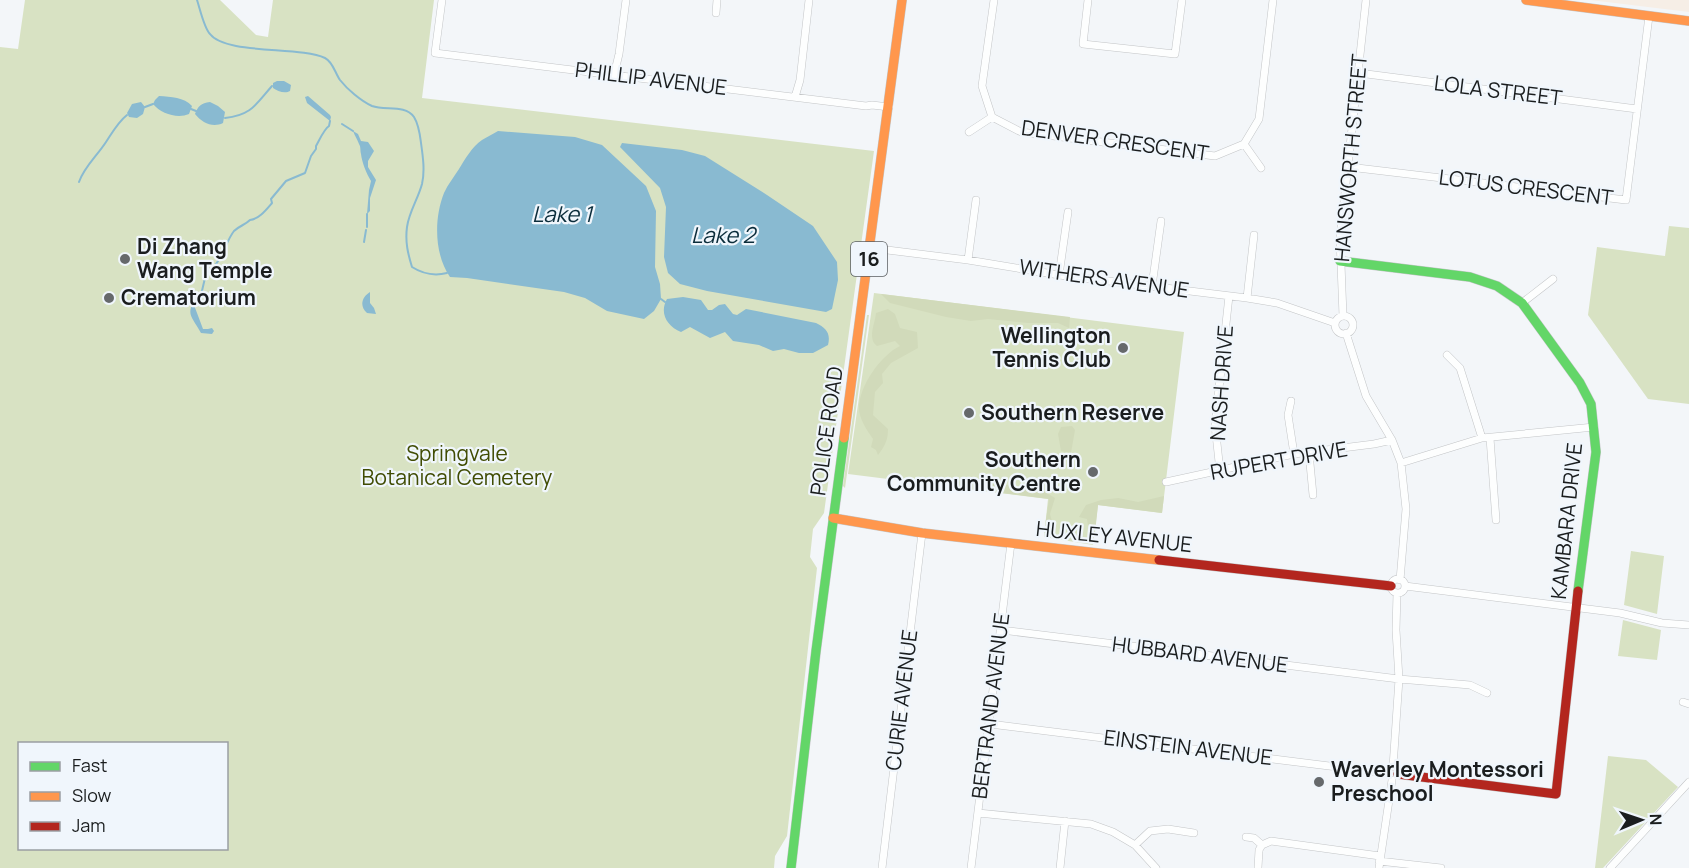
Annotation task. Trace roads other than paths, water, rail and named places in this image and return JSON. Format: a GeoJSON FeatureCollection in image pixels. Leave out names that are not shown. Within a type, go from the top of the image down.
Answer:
{"type":"FeatureCollection","features":[{"type":"Feature","properties":{"kind":"street","name":"PHILLIP AVENUE"},"geometry":{"type":"LineString","coordinates":[[442,0],[435,53],[872,105],[888,109]]}},
{"type":"Feature","properties":{"kind":"street"},"geometry":{"type":"LineString","coordinates":[[617,76],[626,0]]}},
{"type":"Feature","properties":{"kind":"street"},"geometry":{"type":"LineString","coordinates":[[716,13],[717,0]]}},
{"type":"Feature","properties":{"kind":"street"},"geometry":{"type":"LineString","coordinates":[[798,98],[809,0]]}},
{"type":"Feature","properties":{"kind":"street","name":"POLICE ROAD"},"geometry":{"type":"LineString","coordinates":[[791,868],[811,680],[871,248],[902,0]]}},
{"type":"Feature","properties":{"kind":"street","name":"DENVER CRESCENT"},"geometry":{"type":"LineString","coordinates":[[994,0],[982,86],[992,117],[1021,132],[1215,156],[1244,144]]}},
{"type":"Feature","properties":{"kind":"street"},"geometry":{"type":"LineString","coordinates":[[1088,0],[1083,44],[1175,54],[1182,0]]}},
{"type":"Feature","properties":{"kind":"street"},"geometry":{"type":"LineString","coordinates":[[1261,168],[1244,144],[1259,119],[1273,0]]}},
{"type":"Feature","properties":{"kind":"street","name":"HANSWORTH STREET"},"geometry":{"type":"LineString","coordinates":[[1343,316],[1340,238],[1366,0]]}},
{"type":"Feature","properties":{"kind":"street"},"geometry":{"type":"LineString","coordinates":[[1526,0],[1572,3],[1689,21]]}},
{"type":"Feature","properties":{"kind":"street","name":"LOTUS CRESCENT"},"geometry":{"type":"LineString","coordinates":[[1349,167],[1626,200],[1650,16]]}},
{"type":"Feature","properties":{"kind":"street","name":"LOLA STREET"},"geometry":{"type":"LineString","coordinates":[[1359,73],[1637,109]]}},
{"type":"Feature","properties":{"kind":"street"},"geometry":{"type":"LineString","coordinates":[[969,132],[992,117]]}},
{"type":"Feature","properties":{"kind":"street"},"geometry":{"type":"LineString","coordinates":[[968,260],[976,200]]}},
{"type":"Feature","properties":{"kind":"street"},"geometry":{"type":"LineString","coordinates":[[1059,275],[1068,212]]}},
{"type":"Feature","properties":{"kind":"street"},"geometry":{"type":"LineString","coordinates":[[1152,286],[1161,221]]}},
{"type":"Feature","properties":{"kind":"street"},"geometry":{"type":"LineString","coordinates":[[1247,298],[1254,235]]}},
{"type":"Feature","properties":{"kind":"street","name":"WITHERS AVENUE"},"geometry":{"type":"LineString","coordinates":[[871,248],[968,260],[1059,275],[1247,298],[1277,303],[1335,323]]}},
{"type":"Feature","properties":{"kind":"street","name":"KAMBARA DRIVE"},"geometry":{"type":"LineString","coordinates":[[1340,261],[1470,276],[1497,286],[1522,303],[1580,383],[1591,404],[1594,427],[1596,452],[1556,794],[1395,774]]}},
{"type":"Feature","properties":{"kind":"street"},"geometry":{"type":"LineString","coordinates":[[1522,303],[1553,279]]}},
{"type":"Feature","properties":{"kind":"street","name":"NASH DRIVE"},"geometry":{"type":"LineString","coordinates":[[1220,471],[1215,425],[1229,296]]}},
{"type":"Feature","properties":{"kind":"street"},"geometry":{"type":"LineString","coordinates":[[1343,316],[1349,318],[1352,323],[1351,329],[1346,333],[1337,330],[1335,323],[1343,316]]}},
{"type":"Feature","properties":{"kind":"street"},"geometry":{"type":"LineString","coordinates":[[1346,333],[1366,396],[1392,440],[1401,463],[1406,508],[1403,591],[1394,590]]}},
{"type":"Feature","properties":{"kind":"street"},"geometry":{"type":"LineString","coordinates":[[1447,355],[1460,369],[1486,438],[1496,520]]}},
{"type":"Feature","properties":{"kind":"street"},"geometry":{"type":"LineString","coordinates":[[1291,401],[1288,415],[1294,454]]}},
{"type":"Feature","properties":{"kind":"street"},"geometry":{"type":"LineString","coordinates":[[1401,463],[1486,438],[1594,427]]}},
{"type":"Feature","properties":{"kind":"street","name":"RUPERT DRIVE"},"geometry":{"type":"LineString","coordinates":[[1166,482],[1294,454],[1392,440]]}},
{"type":"Feature","properties":{"kind":"street"},"geometry":{"type":"LineString","coordinates":[[1309,453],[1312,495]]}},
{"type":"Feature","properties":{"kind":"street","name":"HUXLEY AVENUE"},"geometry":{"type":"LineString","coordinates":[[833,518],[922,532],[1394,590]]}},
{"type":"Feature","properties":{"kind":"street","name":"CURIE AVENUE"},"geometry":{"type":"LineString","coordinates":[[882,868],[922,532]]}},
{"type":"Feature","properties":{"kind":"street","name":"BERTRAND AVENUE"},"geometry":{"type":"LineString","coordinates":[[972,868],[1011,543]]}},
{"type":"Feature","properties":{"kind":"street"},"geometry":{"type":"LineString","coordinates":[[1379,862],[1395,774],[1399,679],[1393,582],[1620,613],[1662,623],[1689,625]]}},
{"type":"Feature","properties":{"kind":"street","name":"HUBBARD AVENUE"},"geometry":{"type":"LineString","coordinates":[[1001,630],[1399,679],[1470,685],[1487,693]]}},
{"type":"Feature","properties":{"kind":"street","name":"EINSTEIN AVENUE"},"geometry":{"type":"LineString","coordinates":[[990,724],[1386,773],[1388,769],[1395,774]]}},
{"type":"Feature","properties":{"kind":"street"},"geometry":{"type":"LineString","coordinates":[[1610,868],[1689,782]]}},
{"type":"Feature","properties":{"kind":"street"},"geometry":{"type":"LineString","coordinates":[[978,813],[1091,824],[1113,832],[1134,845],[1156,868]]}},
{"type":"Feature","properties":{"kind":"street"},"geometry":{"type":"LineString","coordinates":[[1060,868],[1065,821]]}},
{"type":"Feature","properties":{"kind":"street"},"geometry":{"type":"LineString","coordinates":[[1134,845],[1150,831],[1168,829],[1194,833]]}},
{"type":"Feature","properties":{"kind":"street"},"geometry":{"type":"LineString","coordinates":[[1246,837],[1254,838],[1262,844]]}},
{"type":"Feature","properties":{"kind":"street"},"geometry":{"type":"LineString","coordinates":[[1262,844],[1271,841],[1379,862],[1441,868]]}},
{"type":"Feature","properties":{"kind":"street"},"geometry":{"type":"LineString","coordinates":[[1258,868],[1262,844]]}},
{"type":"Feature","properties":{"kind":"water"},"geometry":{"type":"Polygon","coordinates":[[[284,81],[291,85],[290,91],[281,92],[273,88],[273,83],[284,81]]]}},
{"type":"Feature","properties":{"kind":"water"},"geometry":{"type":"Polygon","coordinates":[[[159,96],[185,101],[192,106],[189,114],[175,116],[160,110],[153,104],[159,96]]]}},
{"type":"Feature","properties":{"kind":"water"},"geometry":{"type":"Polygon","coordinates":[[[308,96],[330,115],[330,121],[307,103],[305,97],[308,96]]]}},
{"type":"Feature","properties":{"kind":"water"},"geometry":{"type":"Polygon","coordinates":[[[141,102],[145,107],[143,114],[137,118],[129,117],[127,113],[132,104],[141,102]]]}},
{"type":"Feature","properties":{"kind":"water"},"geometry":{"type":"Polygon","coordinates":[[[210,102],[225,112],[223,123],[208,124],[195,114],[200,105],[210,102]]]}},
{"type":"Feature","properties":{"kind":"water"},"geometry":{"type":"Polygon","coordinates":[[[353,131],[358,134],[361,141],[368,142],[374,151],[368,161],[368,167],[376,180],[370,198],[370,211],[367,214],[371,181],[353,131]]]}},
{"type":"Feature","properties":{"kind":"water","name":"Lake 1"},"geometry":{"type":"Polygon","coordinates":[[[498,131],[575,137],[602,145],[646,186],[656,211],[655,267],[661,299],[654,311],[644,319],[607,311],[585,298],[564,292],[450,277],[441,258],[437,236],[438,213],[444,193],[472,150],[482,140],[498,131]]]}},
{"type":"Feature","properties":{"kind":"water","name":"Lake 2"},"geometry":{"type":"Polygon","coordinates":[[[622,143],[682,150],[705,156],[813,226],[837,262],[838,280],[832,309],[826,312],[680,284],[668,273],[664,257],[666,207],[660,188],[620,147],[622,143]]]}},
{"type":"Feature","properties":{"kind":"water"},"geometry":{"type":"Polygon","coordinates":[[[370,292],[370,303],[376,314],[367,313],[362,305],[363,299],[370,292]]]}},
{"type":"Feature","properties":{"kind":"water"},"geometry":{"type":"Polygon","coordinates":[[[199,295],[202,296],[202,301],[194,305],[203,329],[212,328],[214,331],[212,334],[201,333],[192,318],[190,311],[199,295]]]}},
{"type":"Feature","properties":{"kind":"water"},"geometry":{"type":"Polygon","coordinates":[[[683,297],[701,300],[708,310],[725,304],[733,314],[737,315],[746,309],[816,323],[827,331],[828,345],[813,353],[799,353],[784,349],[773,351],[759,345],[733,341],[725,332],[710,338],[690,327],[681,332],[668,323],[664,309],[667,299],[683,297]]]}},
{"type":"Feature","properties":{"kind":"waterway"},"geometry":{"type":"LineString","coordinates":[[197,0],[208,31],[219,41],[247,48],[299,52],[325,58],[343,83],[363,101],[372,106],[405,110],[414,117],[420,133],[423,174],[422,184],[408,221],[406,238],[408,253],[412,267],[429,274],[447,273]]}},
{"type":"Feature","properties":{"kind":"waterway"},"geometry":{"type":"LineString","coordinates":[[225,118],[248,111],[272,86]]}},
{"type":"Feature","properties":{"kind":"waterway"},"geometry":{"type":"LineString","coordinates":[[145,107],[153,104]]}},
{"type":"Feature","properties":{"kind":"waterway"},"geometry":{"type":"LineString","coordinates":[[191,109],[196,111]]}},
{"type":"Feature","properties":{"kind":"waterway"},"geometry":{"type":"LineString","coordinates":[[79,182],[87,166],[127,115]]}},
{"type":"Feature","properties":{"kind":"waterway"},"geometry":{"type":"LineString","coordinates":[[205,275],[217,263],[234,231],[262,214],[286,181],[305,173],[311,156],[330,121]]}},
{"type":"Feature","properties":{"kind":"waterway"},"geometry":{"type":"LineString","coordinates":[[342,124],[353,131]]}},
{"type":"Feature","properties":{"kind":"waterway"},"geometry":{"type":"LineString","coordinates":[[367,214],[367,227]]}},
{"type":"Feature","properties":{"kind":"waterway"},"geometry":{"type":"LineString","coordinates":[[364,242],[366,230]]}},
{"type":"Feature","properties":{"kind":"waterway"},"geometry":{"type":"LineString","coordinates":[[201,295],[205,278]]}},
{"type":"Feature","properties":{"kind":"waterway"},"geometry":{"type":"LineString","coordinates":[[661,299],[665,302]]}},
{"type":"Feature","properties":{"kind":"place","name":"Di Zhang Wang Temple"},"geometry":{"type":"Point","coordinates":[125,259]}},
{"type":"Feature","properties":{"kind":"place","name":"Crematorium"},"geometry":{"type":"Point","coordinates":[109,298]}},
{"type":"Feature","properties":{"kind":"place","name":"Wellington Tennis Club"},"geometry":{"type":"Point","coordinates":[1123,348]}},
{"type":"Feature","properties":{"kind":"place","name":"Southern Reserve"},"geometry":{"type":"Point","coordinates":[969,413]}},
{"type":"Feature","properties":{"kind":"place","name":"Southern Community Centre"},"geometry":{"type":"Point","coordinates":[1093,472]}},
{"type":"Feature","properties":{"kind":"place","name":"Waverley Montessori Preschool"},"geometry":{"type":"Point","coordinates":[1319,782]}},
{"type":"Feature","properties":{"kind":"park label","name":"Springvale Botanical Cemetery"},"geometry":{"type":"Point","coordinates":[457,466]}}]}
